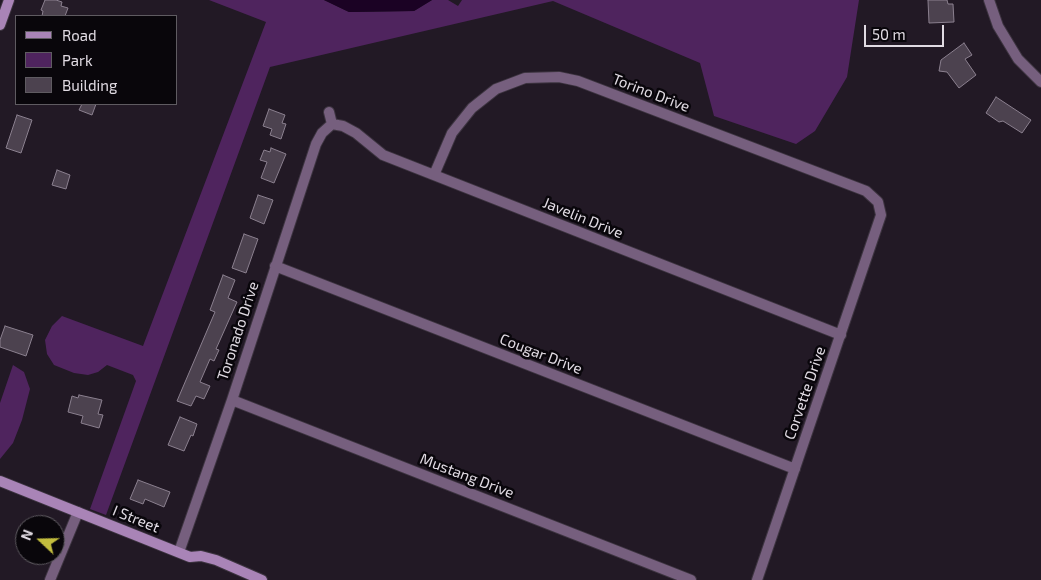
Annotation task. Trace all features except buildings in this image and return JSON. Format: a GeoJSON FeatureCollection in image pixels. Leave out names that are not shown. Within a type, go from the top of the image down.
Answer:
{"type":"FeatureCollection","features":[{"type":"Feature","properties":{"kind":"street"},"geometry":{"type":"LineString","coordinates":[[0,25],[9,0]]}},
{"type":"Feature","properties":{"kind":"street"},"geometry":{"type":"LineString","coordinates":[[989,0],[998,26],[1018,59],[1041,82]]}},
{"type":"Feature","properties":{"kind":"street","name":"Torino Drive"},"geometry":{"type":"LineString","coordinates":[[434,175],[452,133],[472,108],[496,89],[525,78],[559,77],[578,81],[866,191],[878,202],[881,215]]}},
{"type":"Feature","properties":{"kind":"street"},"geometry":{"type":"LineString","coordinates":[[328,112],[332,124]]}},
{"type":"Feature","properties":{"kind":"street","name":"Javelin Drive"},"geometry":{"type":"LineString","coordinates":[[332,124],[343,126],[356,133],[383,155],[841,335]]}},
{"type":"Feature","properties":{"kind":"street","name":"Toronado Drive"},"geometry":{"type":"LineString","coordinates":[[179,552],[232,400],[316,144],[322,133],[332,124]]}},
{"type":"Feature","properties":{"kind":"street","name":"Corvette Drive"},"geometry":{"type":"LineString","coordinates":[[757,580],[796,470],[881,215]]}},
{"type":"Feature","properties":{"kind":"street","name":"Cougar Drive"},"geometry":{"type":"LineString","coordinates":[[275,266],[796,470]]}},
{"type":"Feature","properties":{"kind":"street","name":"Mustang Drive"},"geometry":{"type":"LineString","coordinates":[[232,400],[691,580]]}},
{"type":"Feature","properties":{"kind":"street","name":"I Street"},"geometry":{"type":"LineString","coordinates":[[0,481],[190,557],[201,556],[216,560],[255,579]]}},
{"type":"Feature","properties":{"kind":"street"},"geometry":{"type":"LineString","coordinates":[[50,580],[78,512]]}},
{"type":"Feature","properties":{"kind":"green space"},"geometry":{"type":"Polygon","coordinates":[[[209,0],[324,0],[349,12],[414,11],[432,0],[448,0],[458,6],[462,0],[859,0],[847,77],[815,131],[796,144],[714,116],[700,63],[553,1],[270,67],[106,515],[90,509],[136,381],[133,375],[107,365],[98,372],[88,375],[74,373],[54,365],[47,354],[45,340],[52,326],[62,316],[143,346],[266,22],[209,0]]]}},
{"type":"Feature","properties":{"kind":"green space"},"geometry":{"type":"Polygon","coordinates":[[[13,365],[24,372],[30,389],[22,420],[13,443],[0,459],[0,403],[13,365]]]}},
{"type":"Feature","properties":{"kind":"shaded area"},"geometry":{"type":"Polygon","coordinates":[[[324,0],[432,0],[414,11],[349,12],[324,0]]]}}]}
